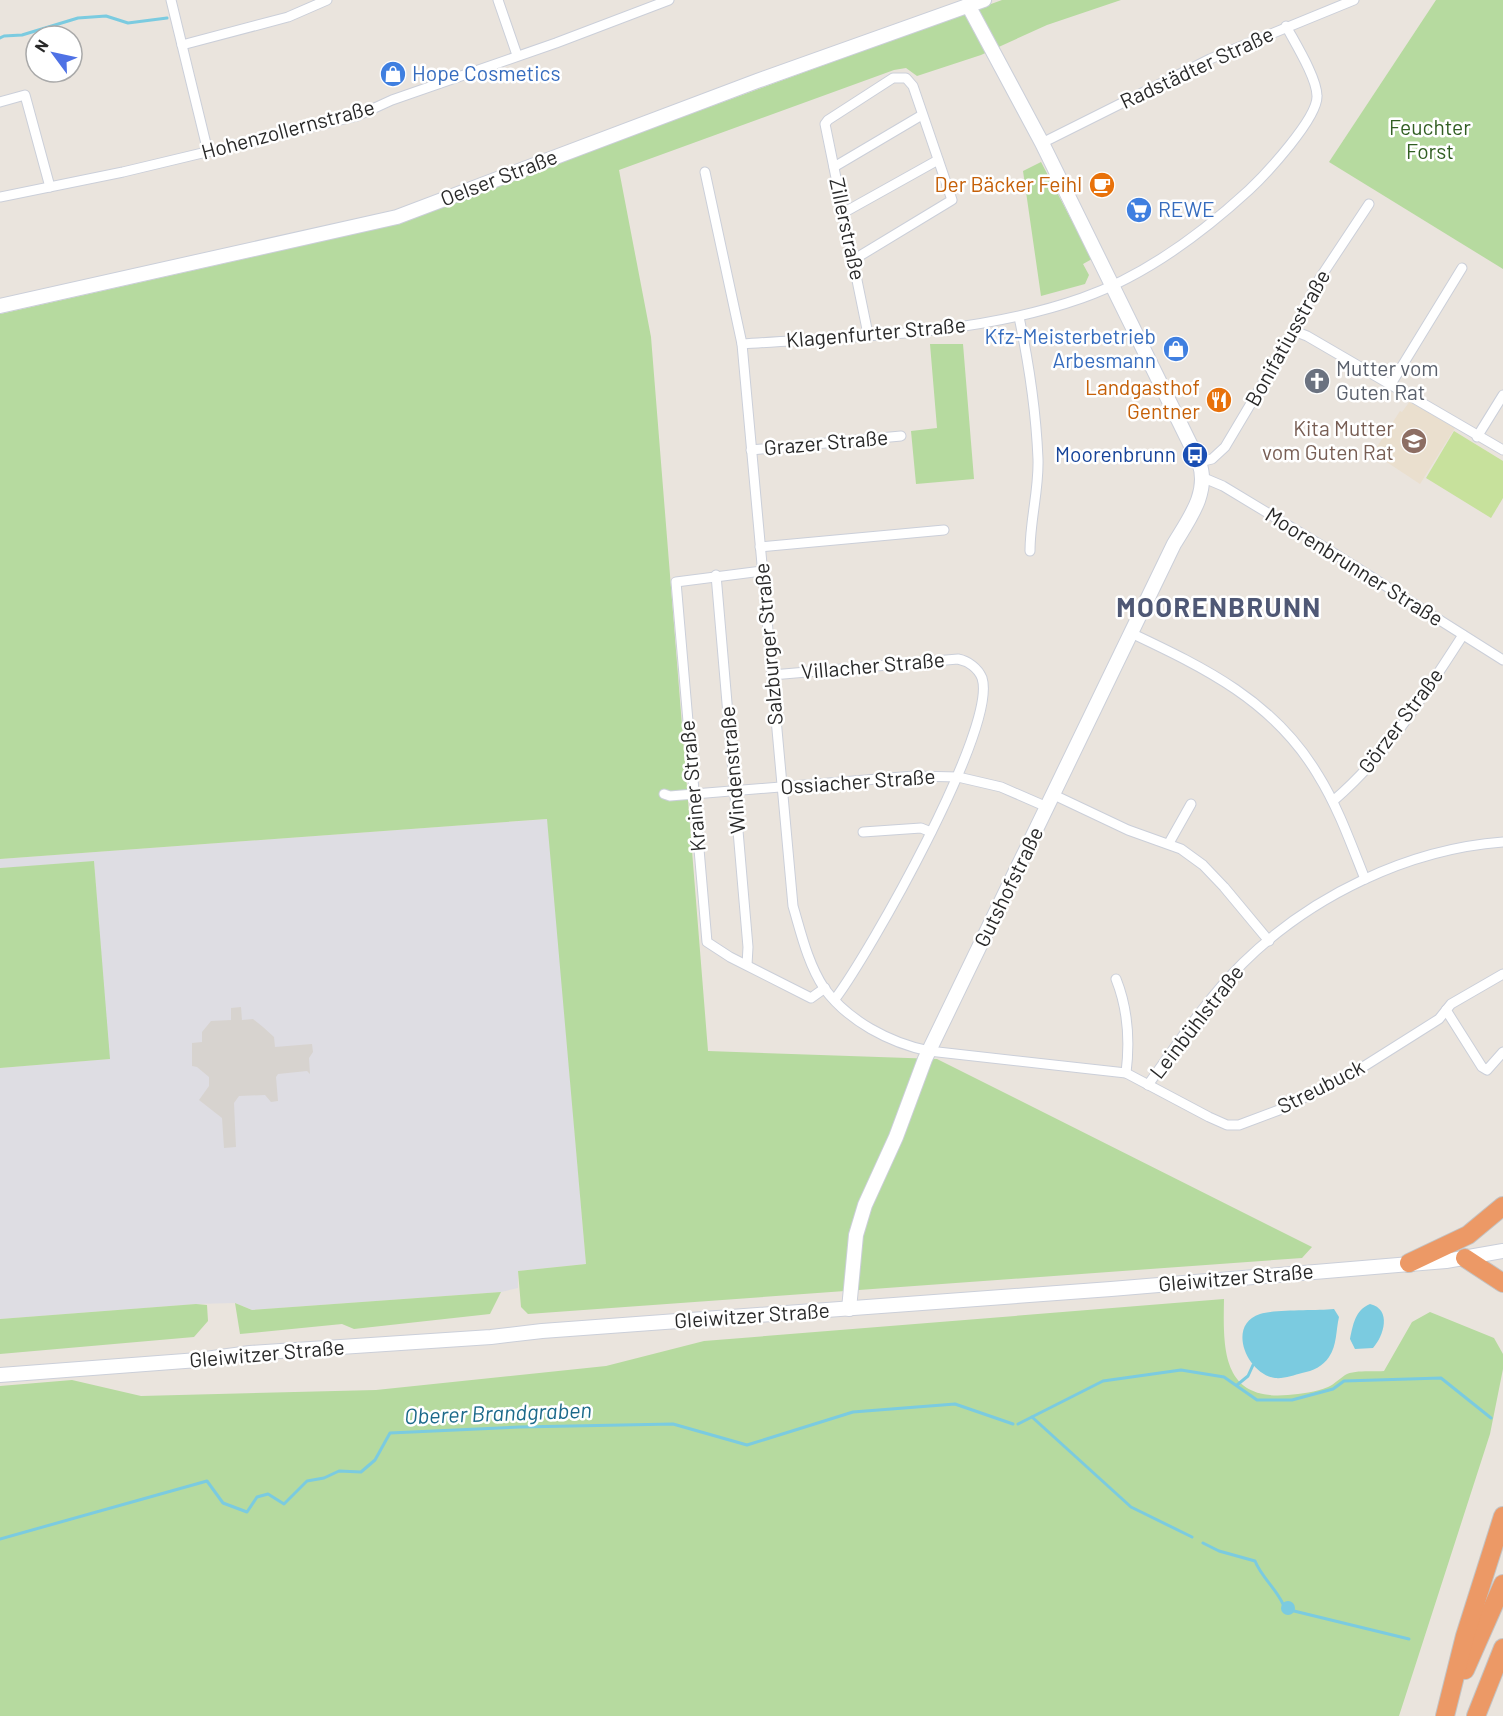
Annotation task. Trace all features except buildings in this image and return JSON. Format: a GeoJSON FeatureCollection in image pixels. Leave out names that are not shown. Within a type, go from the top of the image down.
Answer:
{"type":"FeatureCollection","features":[{"type":"Feature","properties":{"kind":"highway"},"geometry":{"type":"LineString","coordinates":[[1409,1263],[1468,1235],[1503,1206]]}},
{"type":"Feature","properties":{"kind":"highway"},"geometry":{"type":"LineString","coordinates":[[1465,1258],[1503,1282]]}},
{"type":"Feature","properties":{"kind":"highway"},"geometry":{"type":"LineString","coordinates":[[1446,1716],[1465,1636],[1503,1516]]}},
{"type":"Feature","properties":{"kind":"highway"},"geometry":{"type":"LineString","coordinates":[[1446,1716],[1503,1584]]}},
{"type":"Feature","properties":{"kind":"highway"},"geometry":{"type":"LineString","coordinates":[[1476,1716],[1503,1648]]}},
{"type":"Feature","properties":{"kind":"main road","name":"Oelser Straße"},"geometry":{"type":"LineString","coordinates":[[0,306],[397,217],[967,3],[984,0]]}},
{"type":"Feature","properties":{"kind":"main road"},"geometry":{"type":"LineString","coordinates":[[967,3],[1042,143],[1199,462],[1204,478]]}},
{"type":"Feature","properties":{"kind":"main road","name":"Gutshofstraße"},"geometry":{"type":"LineString","coordinates":[[849,1309],[856,1235],[865,1205],[890,1150],[929,1051],[1131,633],[1200,496],[1204,478]]}},
{"type":"Feature","properties":{"kind":"main road","name":"Gleiwitzer Straße"},"geometry":{"type":"LineString","coordinates":[[0,1375],[198,1360],[250,1353],[849,1309],[1409,1263],[1465,1258],[1503,1251]]}},
{"type":"Feature","properties":{"kind":"street"},"geometry":{"type":"LineString","coordinates":[[171,0],[208,152]]}},
{"type":"Feature","properties":{"kind":"street"},"geometry":{"type":"LineString","coordinates":[[182,45],[288,18],[327,0]]}},
{"type":"Feature","properties":{"kind":"street"},"geometry":{"type":"LineString","coordinates":[[498,0],[517,55]]}},
{"type":"Feature","properties":{"kind":"street","name":"Hohenzollernstraße"},"geometry":{"type":"LineString","coordinates":[[0,197],[208,152],[357,116],[669,0]]}},
{"type":"Feature","properties":{"kind":"street","name":"Radstädter Straße"},"geometry":{"type":"LineString","coordinates":[[1042,143],[1158,84],[1286,26],[1354,0]]}},
{"type":"Feature","properties":{"kind":"street","name":"Klagenfurter Straße"},"geometry":{"type":"LineString","coordinates":[[742,344],[964,326],[1019,317],[1084,297],[1112,285],[1180,246],[1219,217],[1278,159],[1315,107],[1316,89],[1286,26]]}},
{"type":"Feature","properties":{"kind":"street","name":"Zillerstraße"},"geometry":{"type":"LineString","coordinates":[[868,334],[825,124],[832,117],[893,78],[906,78],[910,82],[922,115]]}},
{"type":"Feature","properties":{"kind":"street"},"geometry":{"type":"LineString","coordinates":[[0,102],[25,95],[50,187]]}},
{"type":"Feature","properties":{"kind":"street"},"geometry":{"type":"LineString","coordinates":[[834,167],[922,115],[952,200],[853,260]]}},
{"type":"Feature","properties":{"kind":"street"},"geometry":{"type":"LineString","coordinates":[[843,213],[938,160]]}},
{"type":"Feature","properties":{"kind":"street","name":"Salzburger Straße"},"geometry":{"type":"LineString","coordinates":[[705,172],[742,344],[793,906],[805,949],[825,988],[835,999],[862,1023],[883,1035],[929,1051]]}},
{"type":"Feature","properties":{"kind":"street","name":"Bonifatiusstraße"},"geometry":{"type":"LineString","coordinates":[[1199,462],[1212,459],[1221,453],[1294,330],[1318,281],[1369,204]]}},
{"type":"Feature","properties":{"kind":"street"},"geometry":{"type":"LineString","coordinates":[[1391,384],[1462,268]]}},
{"type":"Feature","properties":{"kind":"street"},"geometry":{"type":"LineString","coordinates":[[1019,317],[1032,392],[1038,460],[1030,521],[1030,551]]}},
{"type":"Feature","properties":{"kind":"street"},"geometry":{"type":"LineString","coordinates":[[1294,330],[1503,450]]}},
{"type":"Feature","properties":{"kind":"street"},"geometry":{"type":"LineString","coordinates":[[1478,437],[1503,396]]}},
{"type":"Feature","properties":{"kind":"street","name":"Grazer Straße"},"geometry":{"type":"LineString","coordinates":[[751,450],[901,436]]}},
{"type":"Feature","properties":{"kind":"street","name":"Moorenbrunner Straße"},"geometry":{"type":"LineString","coordinates":[[1204,478],[1223,486],[1324,547],[1503,660]]}},
{"type":"Feature","properties":{"kind":"street"},"geometry":{"type":"LineString","coordinates":[[760,547],[944,530]]}},
{"type":"Feature","properties":{"kind":"street","name":"Krainer Straße"},"geometry":{"type":"LineString","coordinates":[[762,571],[716,575],[676,582],[707,942],[811,998],[825,988]]}},
{"type":"Feature","properties":{"kind":"street","name":"Windenstraße"},"geometry":{"type":"LineString","coordinates":[[716,575],[736,792],[747,964]]}},
{"type":"Feature","properties":{"kind":"street"},"geometry":{"type":"LineString","coordinates":[[1131,633],[1207,669],[1257,704],[1298,747],[1318,773],[1333,801],[1365,879]]}},
{"type":"Feature","properties":{"kind":"street","name":"Görzer Straße"},"geometry":{"type":"LineString","coordinates":[[1333,801],[1373,764],[1411,716],[1462,635]]}},
{"type":"Feature","properties":{"kind":"street","name":"Villacher Straße"},"geometry":{"type":"LineString","coordinates":[[772,675],[958,659],[965,660],[982,678],[983,694],[966,761],[869,946],[835,999]]}},
{"type":"Feature","properties":{"kind":"street","name":"Ossiacher Straße"},"geometry":{"type":"LineString","coordinates":[[664,794],[736,792],[782,786],[914,776],[958,777],[1001,787],[1050,801],[1169,843],[1203,865],[1269,941]]}},
{"type":"Feature","properties":{"kind":"street"},"geometry":{"type":"LineString","coordinates":[[1169,843],[1191,804]]}},
{"type":"Feature","properties":{"kind":"street"},"geometry":{"type":"LineString","coordinates":[[863,832],[921,828],[931,831]]}},
{"type":"Feature","properties":{"kind":"street","name":"Leinbühlstraße"},"geometry":{"type":"LineString","coordinates":[[1148,1085],[1216,993],[1243,963],[1317,905],[1365,879],[1426,855],[1503,842]]}},
{"type":"Feature","properties":{"kind":"street","name":"Streubuck"},"geometry":{"type":"LineString","coordinates":[[929,1051],[1126,1073],[1209,1117],[1227,1125],[1239,1125],[1278,1110],[1355,1072],[1439,1019],[1451,1004],[1503,974]]}},
{"type":"Feature","properties":{"kind":"street"},"geometry":{"type":"LineString","coordinates":[[1116,979],[1126,1017],[1129,1048],[1126,1073]]}},
{"type":"Feature","properties":{"kind":"street"},"geometry":{"type":"LineString","coordinates":[[1446,1010],[1482,1067],[1487,1070],[1503,1052]]}},
{"type":"Feature","properties":{"kind":"shaded area","name":"Kita Mutter vom Guten Rat"},"geometry":{"type":"Polygon","coordinates":[[[1410,401],[1455,428],[1420,484],[1373,453],[1400,411],[1402,412],[1410,401]]]}},
{"type":"Feature","properties":{"kind":"shaded area"},"geometry":{"type":"Polygon","coordinates":[[[548,819],[586,1264],[518,1271],[518,1288],[501,1292],[252,1310],[235,1303],[196,1304],[0,1319],[0,1068],[109,1059],[94,862],[0,868],[0,859],[548,819]]]}},
{"type":"Feature","properties":{"kind":"shaded area"},"geometry":{"type":"Polygon","coordinates":[[[241,1007],[242,1020],[253,1019],[263,1027],[274,1037],[275,1047],[312,1044],[313,1052],[309,1058],[310,1074],[307,1071],[278,1074],[276,1077],[278,1101],[271,1102],[265,1095],[239,1096],[234,1103],[236,1147],[224,1148],[222,1118],[199,1100],[209,1086],[209,1077],[197,1067],[192,1066],[192,1043],[202,1042],[202,1032],[211,1021],[231,1020],[231,1008],[241,1007]]]}},
{"type":"Feature","properties":{"kind":"green space"},"geometry":{"type":"Polygon","coordinates":[[[1002,0],[1121,0],[1047,25],[981,55],[917,76],[906,68],[894,70],[619,170],[651,337],[708,1051],[937,1059],[1312,1247],[1302,1258],[528,1314],[521,1307],[518,1271],[586,1264],[547,819],[0,859],[0,314],[376,229],[1002,0]]]}},
{"type":"Feature","properties":{"kind":"green space","name":"Feuchter Forst"},"geometry":{"type":"Polygon","coordinates":[[[1436,0],[1503,0],[1503,269],[1329,162],[1436,0]]]}},
{"type":"Feature","properties":{"kind":"green space"},"geometry":{"type":"Polygon","coordinates":[[[1041,162],[1092,259],[1083,264],[1089,275],[1085,284],[1041,296],[1023,171],[1041,162]]]}},
{"type":"Feature","properties":{"kind":"green space"},"geometry":{"type":"Polygon","coordinates":[[[930,344],[963,344],[974,479],[916,484],[911,431],[937,428],[930,344]]]}},
{"type":"Feature","properties":{"kind":"green space"},"geometry":{"type":"Polygon","coordinates":[[[1454,431],[1503,461],[1503,498],[1491,518],[1426,478],[1454,431]]]}},
{"type":"Feature","properties":{"kind":"green space"},"geometry":{"type":"Polygon","coordinates":[[[94,861],[110,1059],[0,1068],[0,868],[94,861]]]}},
{"type":"Feature","properties":{"kind":"green space"},"geometry":{"type":"Polygon","coordinates":[[[501,1292],[490,1314],[354,1329],[342,1324],[240,1334],[235,1303],[252,1310],[501,1292]]]}},
{"type":"Feature","properties":{"kind":"green space"},"geometry":{"type":"Polygon","coordinates":[[[1224,1299],[1224,1336],[1231,1368],[1238,1381],[1250,1390],[1266,1395],[1288,1395],[1319,1390],[1351,1373],[1384,1371],[1412,1322],[1430,1312],[1494,1338],[1503,1354],[1503,1369],[1490,1434],[1399,1716],[0,1716],[0,1386],[72,1380],[141,1396],[376,1390],[606,1366],[704,1341],[1224,1299]]]}},
{"type":"Feature","properties":{"kind":"green space"},"geometry":{"type":"Polygon","coordinates":[[[207,1305],[208,1321],[194,1337],[0,1354],[0,1319],[207,1305]]]}},
{"type":"Feature","properties":{"kind":"water"},"geometry":{"type":"Polygon","coordinates":[[[1370,1304],[1377,1307],[1384,1317],[1383,1330],[1373,1348],[1355,1349],[1350,1339],[1354,1323],[1361,1310],[1370,1304]]]}},
{"type":"Feature","properties":{"kind":"water"},"geometry":{"type":"Polygon","coordinates":[[[1334,1309],[1339,1317],[1334,1348],[1327,1360],[1317,1368],[1289,1377],[1275,1378],[1265,1375],[1249,1359],[1242,1338],[1244,1328],[1250,1320],[1260,1314],[1334,1309]]]}},
{"type":"Feature","properties":{"kind":"water"},"geometry":{"type":"Polygon","coordinates":[[[1288,1601],[1293,1603],[1295,1608],[1293,1613],[1288,1615],[1283,1613],[1281,1608],[1283,1603],[1288,1601]]]}},
{"type":"Feature","properties":{"kind":"waterway"},"geometry":{"type":"LineString","coordinates":[[0,38],[22,35],[78,18],[106,16],[128,23],[167,18]]}},
{"type":"Feature","properties":{"kind":"waterway"},"geometry":{"type":"LineString","coordinates":[[1237,1385],[1248,1376],[1253,1365]]}},
{"type":"Feature","properties":{"kind":"waterway","name":"Oberer Brandgraben"},"geometry":{"type":"LineString","coordinates":[[1018,1424],[1103,1381],[1181,1370],[1224,1377],[1257,1400],[1292,1400],[1333,1389],[1344,1381],[1441,1378],[1491,1418]]}},
{"type":"Feature","properties":{"kind":"waterway","name":"Oberer Brandgraben"},"geometry":{"type":"LineString","coordinates":[[0,1539],[207,1481],[223,1503],[247,1512],[257,1497],[268,1494],[284,1504],[307,1481],[324,1478],[339,1471],[361,1472],[375,1460],[390,1433],[520,1427],[673,1424],[747,1445],[853,1412],[955,1404],[1013,1424]]}},
{"type":"Feature","properties":{"kind":"waterway"},"geometry":{"type":"LineString","coordinates":[[1032,1417],[1131,1507],[1192,1537]]}},
{"type":"Feature","properties":{"kind":"waterway"},"geometry":{"type":"LineString","coordinates":[[1203,1543],[1219,1551],[1255,1561],[1283,1604]]}},
{"type":"Feature","properties":{"kind":"waterway"},"geometry":{"type":"LineString","coordinates":[[1294,1611],[1409,1639]]}},
{"type":"Feature","properties":{"kind":"place","name":"Hope Cosmetics"},"geometry":{"type":"Point","coordinates":[393,74]}},
{"type":"Feature","properties":{"kind":"place","name":"Der Bäcker Feihl"},"geometry":{"type":"Point","coordinates":[1102,185]}},
{"type":"Feature","properties":{"kind":"place","name":"REWE"},"geometry":{"type":"Point","coordinates":[1139,210]}},
{"type":"Feature","properties":{"kind":"place","name":"Kfz-Meisterbetrieb Arbesmann"},"geometry":{"type":"Point","coordinates":[1176,349]}},
{"type":"Feature","properties":{"kind":"place","name":"Mutter vom Guten Rat"},"geometry":{"type":"Point","coordinates":[1317,381]}},
{"type":"Feature","properties":{"kind":"place","name":"Landgasthof Gentner"},"geometry":{"type":"Point","coordinates":[1219,400]}},
{"type":"Feature","properties":{"kind":"place","name":"Kita Mutter vom Guten Rat"},"geometry":{"type":"Point","coordinates":[1414,441]}},
{"type":"Feature","properties":{"kind":"place","name":"Moorenbrunn"},"geometry":{"type":"Point","coordinates":[1195,455]}},
{"type":"Feature","properties":{"kind":"district","name":"MOORENBRUNN"},"geometry":{"type":"Point","coordinates":[1219,608]}}]}
